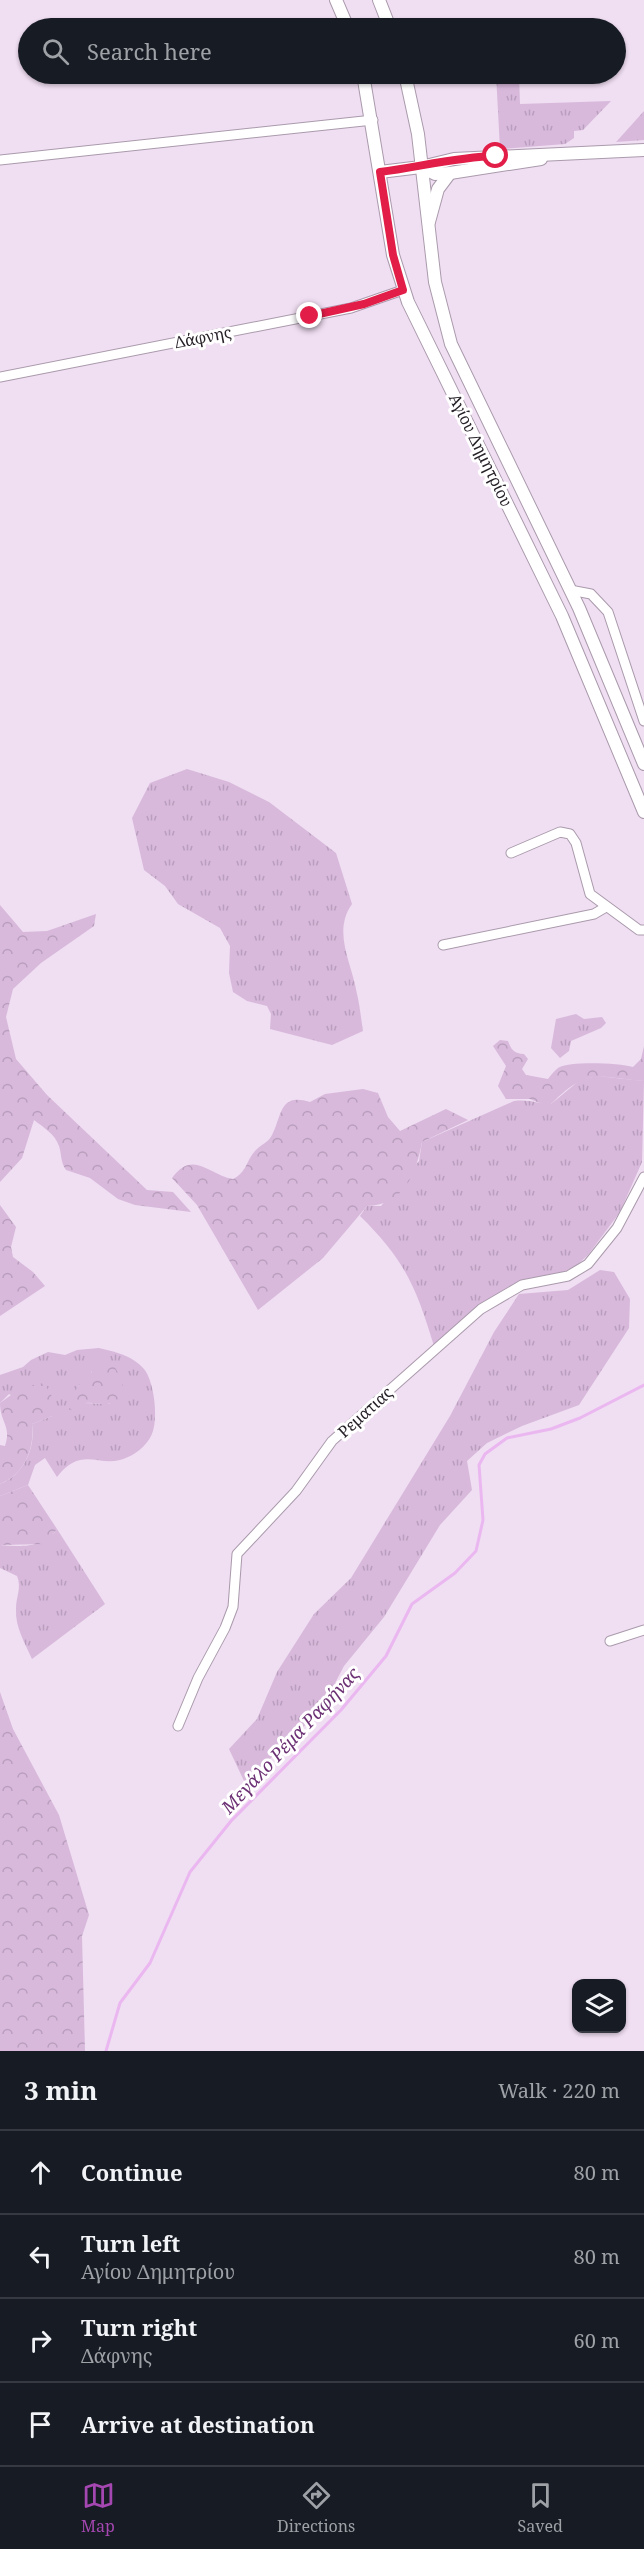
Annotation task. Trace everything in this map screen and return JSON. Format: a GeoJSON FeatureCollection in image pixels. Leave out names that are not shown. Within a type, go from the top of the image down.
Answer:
{"type":"FeatureCollection","features":[{"type":"Feature","properties":{"kind":"street"},"geometry":{"type":"LineString","coordinates":[[336,0],[344,18]]}},
{"type":"Feature","properties":{"kind":"street"},"geometry":{"type":"LineString","coordinates":[[379,0],[386,18]]}},
{"type":"Feature","properties":{"kind":"street","name":"Αγίου Δημητρίου"},"geometry":{"type":"LineString","coordinates":[[365,84],[373,120],[393,255],[403,290],[562,616],[644,812]]}},
{"type":"Feature","properties":{"kind":"street","name":"Αγίου Δημητρίου"},"geometry":{"type":"LineString","coordinates":[[407,84],[422,167],[436,291],[455,354],[570,590],[644,764]]}},
{"type":"Feature","properties":{"kind":"street"},"geometry":{"type":"LineString","coordinates":[[0,160],[373,120]]}},
{"type":"Feature","properties":{"kind":"street"},"geometry":{"type":"LineString","coordinates":[[380,172],[422,167],[440,160],[522,154],[559,155],[644,150]]}},
{"type":"Feature","properties":{"kind":"street"},"geometry":{"type":"LineString","coordinates":[[422,167],[435,174],[450,173],[510,166],[559,155]]}},
{"type":"Feature","properties":{"kind":"street"},"geometry":{"type":"LineString","coordinates":[[428,226],[438,189],[450,173]]}},
{"type":"Feature","properties":{"kind":"street","name":"Δάφνης"},"geometry":{"type":"LineString","coordinates":[[0,377],[351,308],[403,290]]}},
{"type":"Feature","properties":{"kind":"street"},"geometry":{"type":"LineString","coordinates":[[570,590],[591,594],[608,612],[644,721]]}},
{"type":"Feature","properties":{"kind":"street"},"geometry":{"type":"LineString","coordinates":[[511,853],[560,832],[570,834],[576,843],[587,889],[593,898],[639,930],[644,930]]}},
{"type":"Feature","properties":{"kind":"street"},"geometry":{"type":"LineString","coordinates":[[443,945],[594,914],[606,907]]}},
{"type":"Feature","properties":{"kind":"street","name":"Ρεματιας"},"geometry":{"type":"LineString","coordinates":[[178,1726],[190,1693],[225,1628],[232,1607],[237,1554],[296,1491],[332,1441],[481,1309],[522,1285],[568,1276],[588,1264],[617,1228],[644,1177]]}},
{"type":"Feature","properties":{"kind":"street"},"geometry":{"type":"LineString","coordinates":[[610,1641],[644,1630]]}},
{"type":"Feature","properties":{"kind":"green space"},"geometry":{"type":"Polygon","coordinates":[[[497,84],[519,84],[520,104],[611,101],[583,130],[574,131],[574,138],[565,144],[500,149],[497,84]]]}},
{"type":"Feature","properties":{"kind":"green space"},"geometry":{"type":"Polygon","coordinates":[[[644,111],[644,140],[616,142],[617,141],[644,111]]]}},
{"type":"Feature","properties":{"kind":"green space"},"geometry":{"type":"Polygon","coordinates":[[[187,769],[229,782],[269,802],[336,853],[352,904],[346,915],[343,937],[355,982],[363,1031],[332,1045],[270,1029],[271,1014],[267,1006],[247,1001],[233,992],[229,973],[230,946],[220,928],[178,904],[165,886],[144,870],[132,818],[150,783],[187,769]]]}},
{"type":"Feature","properties":{"kind":"green space"},"geometry":{"type":"Polygon","coordinates":[[[0,905],[23,932],[47,931],[96,914],[94,926],[41,963],[13,989],[6,1017],[16,1059],[47,1095],[147,1190],[173,1192],[191,1212],[135,1205],[118,1199],[90,1178],[66,1170],[55,1138],[34,1120],[22,1158],[0,1182],[0,905]]]}},
{"type":"Feature","properties":{"kind":"green space"},"geometry":{"type":"Polygon","coordinates":[[[576,1014],[584,1019],[602,1017],[606,1023],[601,1028],[571,1041],[569,1051],[560,1058],[551,1048],[556,1019],[576,1014]]]}},
{"type":"Feature","properties":{"kind":"green space"},"geometry":{"type":"Polygon","coordinates":[[[500,1040],[508,1041],[513,1050],[524,1054],[528,1059],[522,1069],[526,1075],[548,1079],[558,1068],[572,1064],[633,1067],[641,1059],[644,1046],[644,1081],[604,1077],[584,1079],[551,1104],[542,1104],[530,1099],[506,1099],[498,1086],[506,1066],[493,1046],[500,1040]]]}},
{"type":"Feature","properties":{"kind":"green space"},"geometry":{"type":"Polygon","coordinates":[[[597,1076],[644,1081],[642,1162],[620,1212],[588,1255],[576,1266],[563,1272],[513,1284],[474,1310],[434,1346],[407,1275],[388,1247],[360,1216],[367,1206],[381,1206],[419,1161],[422,1142],[514,1101],[551,1104],[580,1080],[597,1076]]]}},
{"type":"Feature","properties":{"kind":"green space"},"geometry":{"type":"Polygon","coordinates":[[[363,1089],[378,1093],[388,1117],[400,1131],[446,1109],[468,1120],[422,1142],[412,1176],[399,1194],[380,1204],[367,1206],[323,1258],[258,1310],[197,1205],[172,1178],[187,1165],[194,1165],[233,1179],[244,1170],[255,1151],[270,1138],[287,1103],[292,1100],[310,1102],[325,1094],[363,1089]]]}},
{"type":"Feature","properties":{"kind":"green space"},"geometry":{"type":"Polygon","coordinates":[[[0,1205],[16,1227],[11,1247],[13,1257],[33,1272],[45,1286],[0,1316],[0,1205]]]}},
{"type":"Feature","properties":{"kind":"green space"},"geometry":{"type":"Polygon","coordinates":[[[600,1270],[614,1272],[630,1299],[629,1328],[579,1405],[522,1426],[487,1443],[467,1461],[472,1490],[440,1525],[384,1617],[344,1666],[321,1710],[245,1783],[229,1749],[257,1719],[277,1672],[314,1614],[351,1578],[450,1416],[494,1332],[519,1294],[568,1290],[600,1270]]]}},
{"type":"Feature","properties":{"kind":"green space"},"geometry":{"type":"Polygon","coordinates":[[[99,1348],[111,1351],[129,1357],[144,1369],[154,1399],[154,1425],[149,1439],[136,1453],[128,1457],[109,1461],[84,1459],[66,1467],[57,1477],[45,1458],[35,1465],[28,1485],[0,1496],[0,1484],[15,1475],[30,1451],[32,1424],[52,1416],[9,1394],[0,1403],[0,1375],[23,1367],[31,1360],[48,1352],[65,1355],[77,1350],[99,1348]],[[92,1371],[87,1380],[78,1386],[84,1403],[110,1404],[92,1371]]]}},
{"type":"Feature","properties":{"kind":"green space"},"geometry":{"type":"Polygon","coordinates":[[[103,1363],[112,1363],[119,1374],[123,1385],[121,1395],[117,1400],[108,1404],[86,1403],[69,1410],[76,1389],[103,1363]]]}},
{"type":"Feature","properties":{"kind":"green space"},"geometry":{"type":"Polygon","coordinates":[[[44,1383],[57,1405],[52,1416],[32,1424],[32,1442],[26,1460],[16,1474],[0,1484],[0,1445],[5,1446],[7,1434],[0,1403],[22,1387],[44,1383]]]}},
{"type":"Feature","properties":{"kind":"green space"},"geometry":{"type":"Polygon","coordinates":[[[28,1485],[57,1529],[46,1544],[0,1545],[0,1496],[28,1485]]]}},
{"type":"Feature","properties":{"kind":"green space"},"geometry":{"type":"Polygon","coordinates":[[[57,1529],[105,1604],[32,1659],[17,1622],[19,1588],[17,1576],[0,1568],[0,1545],[32,1545],[46,1540],[57,1529]]]}},
{"type":"Feature","properties":{"kind":"green space"},"geometry":{"type":"Polygon","coordinates":[[[0,1692],[13,1729],[59,1815],[89,1915],[82,1936],[85,2051],[0,2051],[0,1692]]]}},
{"type":"Feature","properties":{"kind":"waterway","name":"Μεγάλο Ρέμα Ραφήνας"},"geometry":{"type":"LineString","coordinates":[[106,2051],[120,2003],[150,1963],[190,1872],[231,1821],[341,1710],[386,1656],[412,1604],[455,1573],[476,1551],[483,1520],[479,1465],[485,1454],[507,1438],[551,1429],[580,1418],[644,1385]]}},
{"type":"Feature","properties":{"kind":"route"},"geometry":{"type":"LineString","coordinates":[[310,316],[351,308],[403,290],[393,255],[380,172],[422,167],[440,160],[496,156]]}}]}
